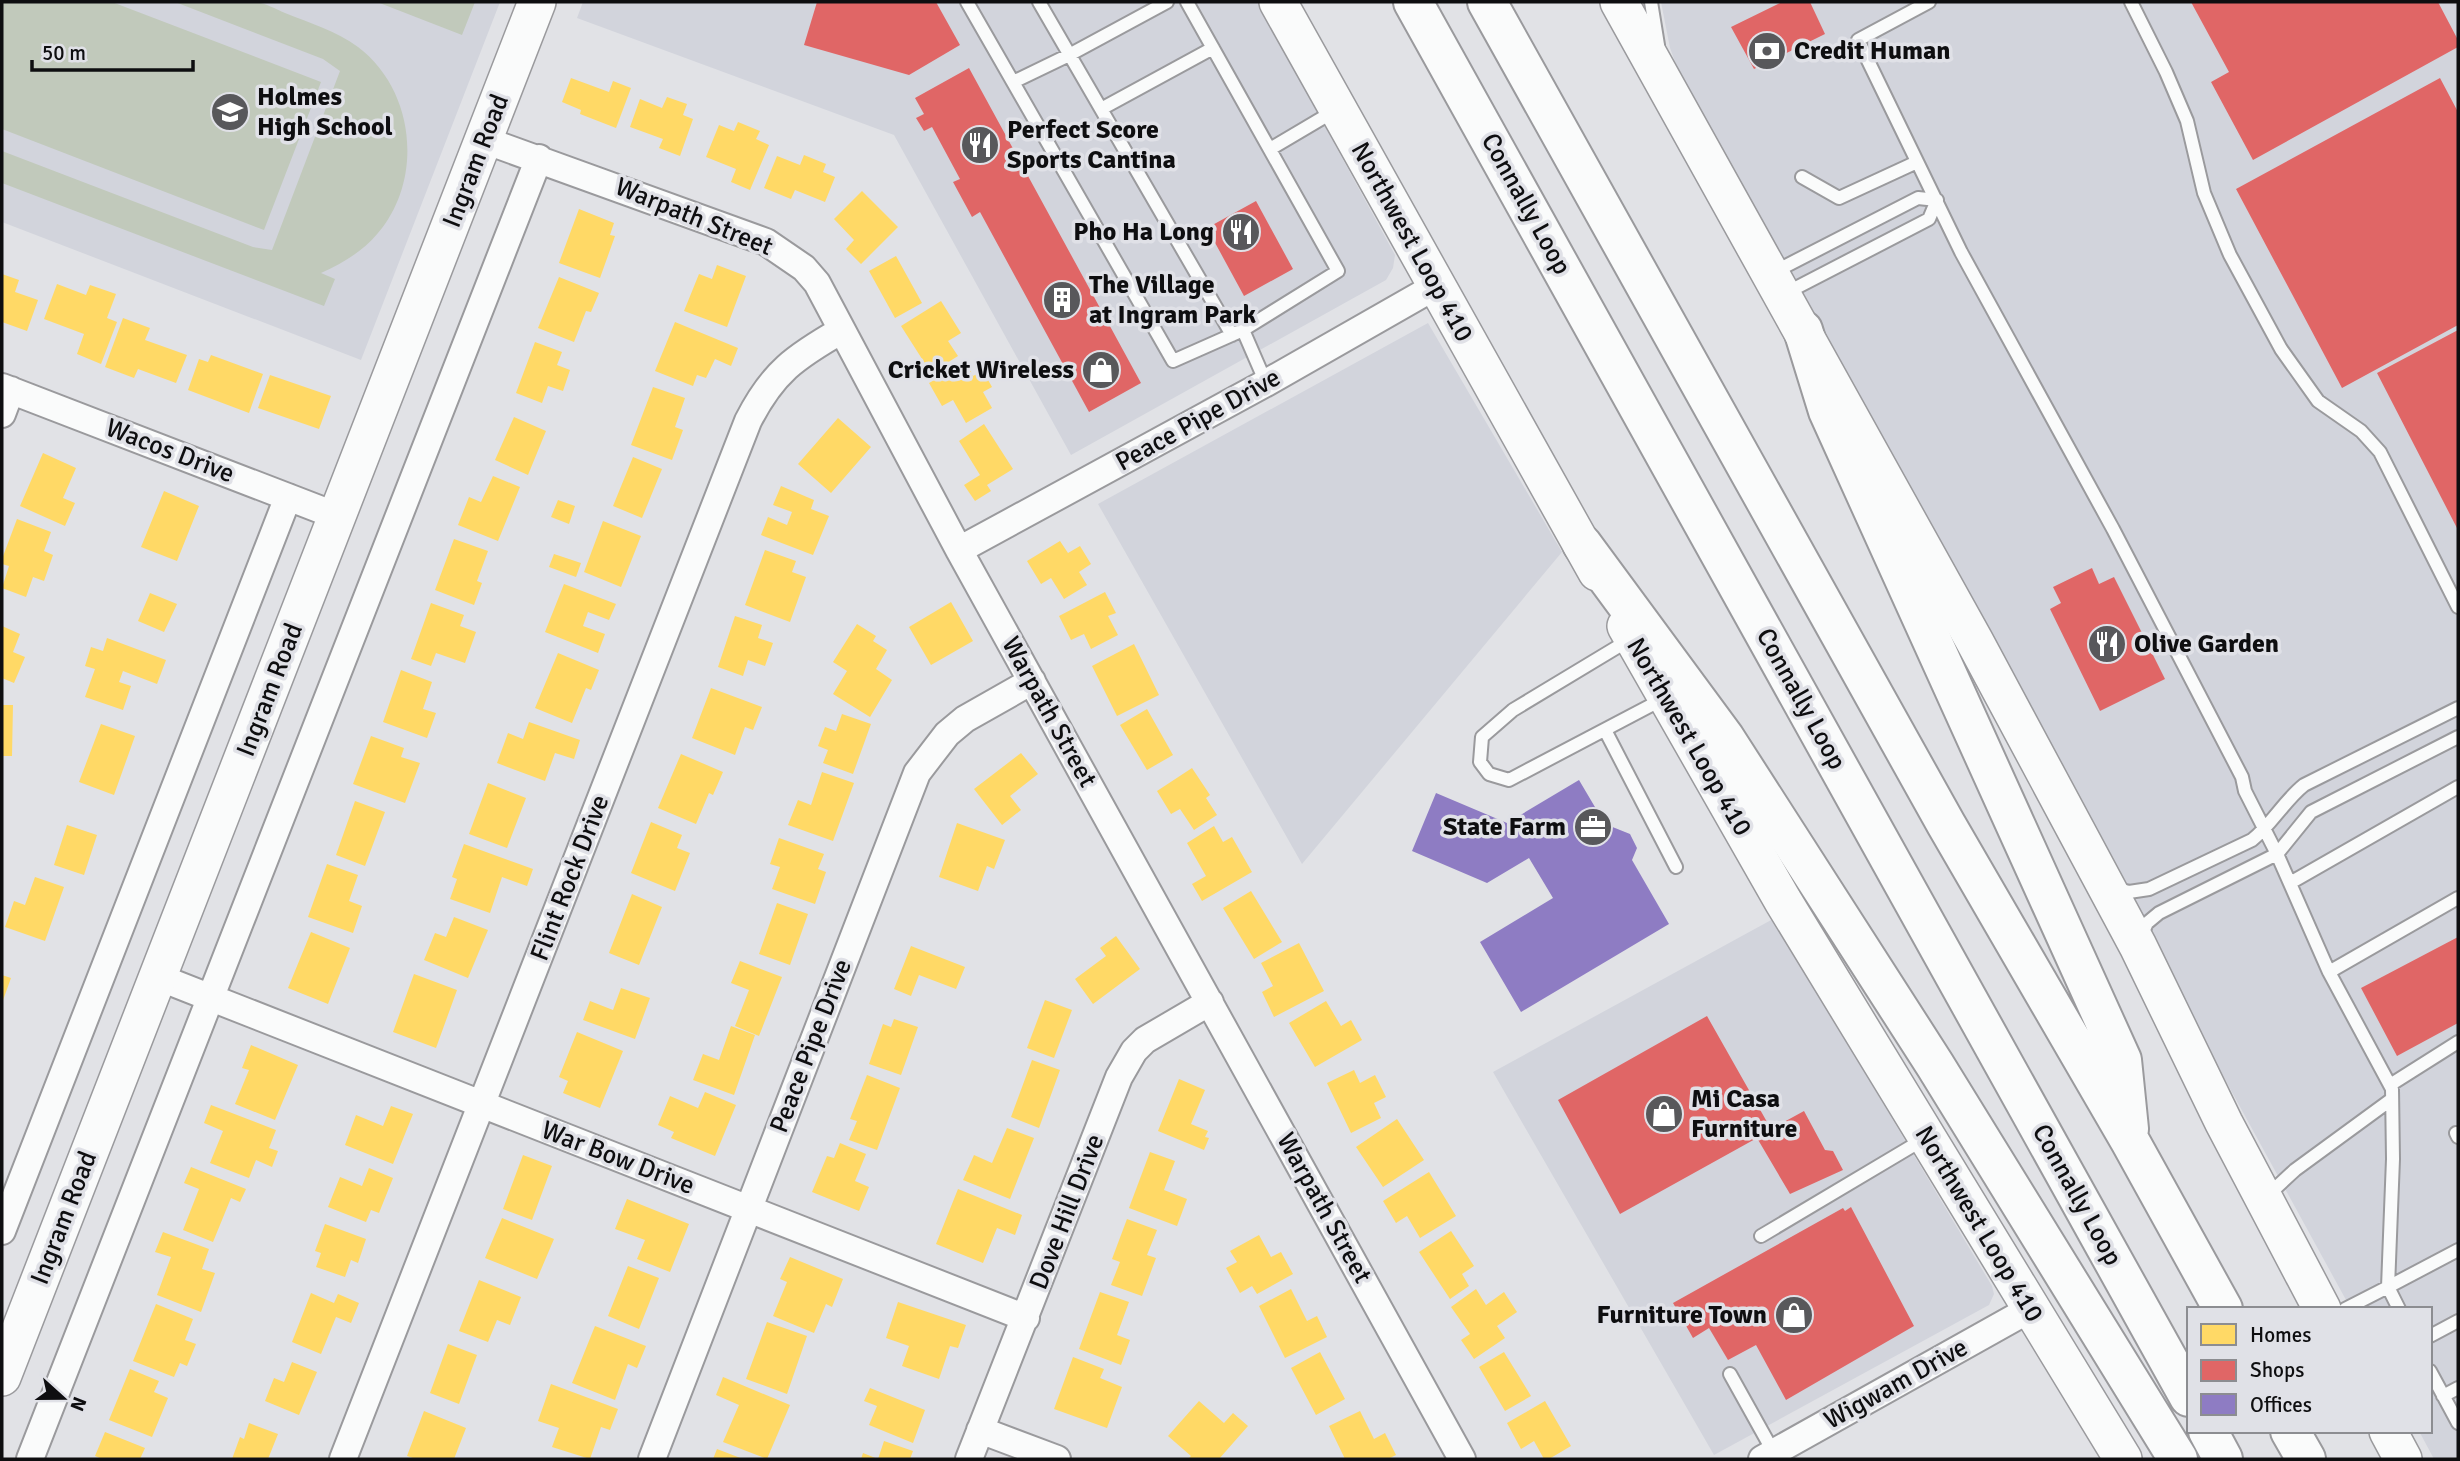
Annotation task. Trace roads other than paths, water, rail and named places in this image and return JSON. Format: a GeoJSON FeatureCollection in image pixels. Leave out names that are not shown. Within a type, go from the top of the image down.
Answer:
{"type":"FeatureCollection","features":[{"type":"Feature","properties":{"kind":"highway","name":"Connally Loop"},"geometry":{"type":"LineString","coordinates":[[1413,2],[2187,1393]]}},
{"type":"Feature","properties":{"kind":"highway"},"geometry":{"type":"LineString","coordinates":[[1487,2],[1939,812],[2130,1141],[2222,1307]]}},
{"type":"Feature","properties":{"kind":"highway"},"geometry":{"type":"LineString","coordinates":[[1803,330],[1828,411],[2122,1060],[2130,1141]]}},
{"type":"Feature","properties":{"kind":"highway"},"geometry":{"type":"LineString","coordinates":[[1582,544],[1725,738],[1935,1065],[2178,1459]]}},
{"type":"Feature","properties":{"kind":"highway"},"geometry":{"type":"LineString","coordinates":[[2209,1433],[2223,1459]]}},
{"type":"Feature","properties":{"kind":"highway"},"geometry":{"type":"LineString","coordinates":[[2291,1433],[2306,1459]]}},
{"type":"Feature","properties":{"kind":"main road","name":"Ingram Road"},"geometry":{"type":"LineString","coordinates":[[2,1377],[537,2]]}},
{"type":"Feature","properties":{"kind":"main road","name":"Northwest Loop 410"},"geometry":{"type":"LineString","coordinates":[[1278,2],[1783,901],[2123,1459]]}},
{"type":"Feature","properties":{"kind":"main road"},"geometry":{"type":"LineString","coordinates":[[1619,2],[1803,330],[2138,946],[2224,1123],[2321,1307]]}},
{"type":"Feature","properties":{"kind":"main road"},"geometry":{"type":"LineString","coordinates":[[2389,1433],[2403,1459]]}},
{"type":"Feature","properties":{"kind":"street","name":"Warpath Street"},"geometry":{"type":"LineString","coordinates":[[484,140],[766,242],[804,268],[817,283],[959,550],[1462,1459]]}},
{"type":"Feature","properties":{"kind":"street"},"geometry":{"type":"LineString","coordinates":[[30,1459],[539,158]]}},
{"type":"Feature","properties":{"kind":"street","name":"Peace Pipe Drive"},"geometry":{"type":"LineString","coordinates":[[959,550],[1266,383],[1436,286]]}},
{"type":"Feature","properties":{"kind":"street","name":"Flint Rock Drive"},"geometry":{"type":"LineString","coordinates":[[343,1459],[748,421],[762,394],[782,370],[806,350],[842,330]]}},
{"type":"Feature","properties":{"kind":"street","name":"Wacos Drive"},"geometry":{"type":"LineString","coordinates":[[5,397],[337,516]]}},
{"type":"Feature","properties":{"kind":"street","name":"Ingram Road"},"geometry":{"type":"LineString","coordinates":[[2,1231],[288,497]]}},
{"type":"Feature","properties":{"kind":"street","name":"Peace Pipe Drive"},"geometry":{"type":"LineString","coordinates":[[652,1459],[917,773],[947,734],[965,719],[1032,681]]}},
{"type":"Feature","properties":{"kind":"street","name":"War Bow Drive"},"geometry":{"type":"LineString","coordinates":[[158,977],[1026,1318]]}},
{"type":"Feature","properties":{"kind":"street","name":"Dove Hill Drive"},"geometry":{"type":"LineString","coordinates":[[969,1459],[1124,1069],[1134,1051],[1145,1040],[1210,1002]]}},
{"type":"Feature","properties":{"kind":"street","name":"Wigwam Drive"},"geometry":{"type":"LineString","coordinates":[[1768,1456],[2030,1309]]}},
{"type":"Feature","properties":{"kind":"street"},"geometry":{"type":"LineString","coordinates":[[980,1430],[1057,1459]]}},
{"type":"Feature","properties":{"kind":"lane"},"geometry":{"type":"LineString","coordinates":[[967,2],[1173,360],[1238,332],[1338,271],[1187,2]]}},
{"type":"Feature","properties":{"kind":"lane"},"geometry":{"type":"LineString","coordinates":[[1040,2],[1101,109],[1238,332],[1266,383]]}},
{"type":"Feature","properties":{"kind":"lane"},"geometry":{"type":"LineString","coordinates":[[1013,82],[1167,2]]}},
{"type":"Feature","properties":{"kind":"lane"},"geometry":{"type":"LineString","coordinates":[[1651,2],[1661,57],[1676,102]]}},
{"type":"Feature","properties":{"kind":"lane"},"geometry":{"type":"LineString","coordinates":[[1930,2],[1858,40],[1961,252],[2113,528],[2242,777],[2245,792],[2277,855],[2329,972],[2390,1085],[2392,1099],[2388,1287],[2398,1307]]}},
{"type":"Feature","properties":{"kind":"lane"},"geometry":{"type":"LineString","coordinates":[[2131,2],[2187,121],[2204,193],[2230,256],[2281,349],[2318,401],[2361,431],[2381,452],[2458,607]]}},
{"type":"Feature","properties":{"kind":"lane"},"geometry":{"type":"LineString","coordinates":[[1101,109],[1213,48]]}},
{"type":"Feature","properties":{"kind":"lane"},"geometry":{"type":"LineString","coordinates":[[1270,149],[1338,110]]}},
{"type":"Feature","properties":{"kind":"lane"},"geometry":{"type":"LineString","coordinates":[[1802,177],[1839,198],[1917,162]]}},
{"type":"Feature","properties":{"kind":"lane"},"geometry":{"type":"LineString","coordinates":[[1777,284],[1919,198],[1937,200]]}},
{"type":"Feature","properties":{"kind":"lane"},"geometry":{"type":"LineString","coordinates":[[1777,284],[1930,219],[1937,200]]}},
{"type":"Feature","properties":{"kind":"lane"},"geometry":{"type":"LineString","coordinates":[[1633,638],[1513,710],[1482,737],[1480,762],[1489,774],[1509,780],[1667,698]]}},
{"type":"Feature","properties":{"kind":"lane"},"geometry":{"type":"LineString","coordinates":[[2105,885],[2129,892],[2149,889],[2252,839],[2264,830],[2289,797],[2304,786],[2458,708]]}},
{"type":"Feature","properties":{"kind":"lane"},"geometry":{"type":"LineString","coordinates":[[1605,730],[1676,867]]}},
{"type":"Feature","properties":{"kind":"lane"},"geometry":{"type":"LineString","coordinates":[[2138,946],[2147,923],[2159,913],[2277,855],[2311,812],[2458,737]]}},
{"type":"Feature","properties":{"kind":"lane"},"geometry":{"type":"LineString","coordinates":[[2290,883],[2458,786]]}},
{"type":"Feature","properties":{"kind":"lane"},"geometry":{"type":"LineString","coordinates":[[2329,972],[2458,898]]}},
{"type":"Feature","properties":{"kind":"lane"},"geometry":{"type":"LineString","coordinates":[[2390,1085],[2458,1042]]}},
{"type":"Feature","properties":{"kind":"lane"},"geometry":{"type":"LineString","coordinates":[[2264,1198],[2295,1170],[2392,1099]]}},
{"type":"Feature","properties":{"kind":"lane"},"geometry":{"type":"LineString","coordinates":[[1760,1236],[1927,1137]]}},
{"type":"Feature","properties":{"kind":"lane"},"geometry":{"type":"LineString","coordinates":[[2348,1307],[2458,1250]]}},
{"type":"Feature","properties":{"kind":"lane"},"geometry":{"type":"LineString","coordinates":[[2432,1335],[2458,1321]]}},
{"type":"Feature","properties":{"kind":"lane"},"geometry":{"type":"LineString","coordinates":[[1730,1374],[1768,1456]]}},
{"type":"Feature","properties":{"kind":"lane"},"geometry":{"type":"LineString","coordinates":[[2432,1375],[2458,1423]]}},
{"type":"Feature","properties":{"kind":"lane"},"geometry":{"type":"LineString","coordinates":[[2443,1396],[2458,1388]]}},
{"type":"Feature","properties":{"kind":"place","name":"Credit Human"},"geometry":{"type":"Point","coordinates":[1767,51]}},
{"type":"Feature","properties":{"kind":"place","name":"Holmes High School"},"geometry":{"type":"Point","coordinates":[230,112]}},
{"type":"Feature","properties":{"kind":"place","name":"Perfect Score Sports Cantina"},"geometry":{"type":"Point","coordinates":[980,145]}},
{"type":"Feature","properties":{"kind":"place","name":"Pho Ha Long"},"geometry":{"type":"Point","coordinates":[1241,232]}},
{"type":"Feature","properties":{"kind":"place","name":"The Village at Ingram Park"},"geometry":{"type":"Point","coordinates":[1062,300]}},
{"type":"Feature","properties":{"kind":"place","name":"Cricket Wireless"},"geometry":{"type":"Point","coordinates":[1101,370]}},
{"type":"Feature","properties":{"kind":"place","name":"Olive Garden"},"geometry":{"type":"Point","coordinates":[2107,644]}},
{"type":"Feature","properties":{"kind":"place","name":"State Farm"},"geometry":{"type":"Point","coordinates":[1593,827]}},
{"type":"Feature","properties":{"kind":"place","name":"Mi Casa Furniture"},"geometry":{"type":"Point","coordinates":[1664,1114]}},
{"type":"Feature","properties":{"kind":"place","name":"Furniture Town"},"geometry":{"type":"Point","coordinates":[1794,1315]}}]}
